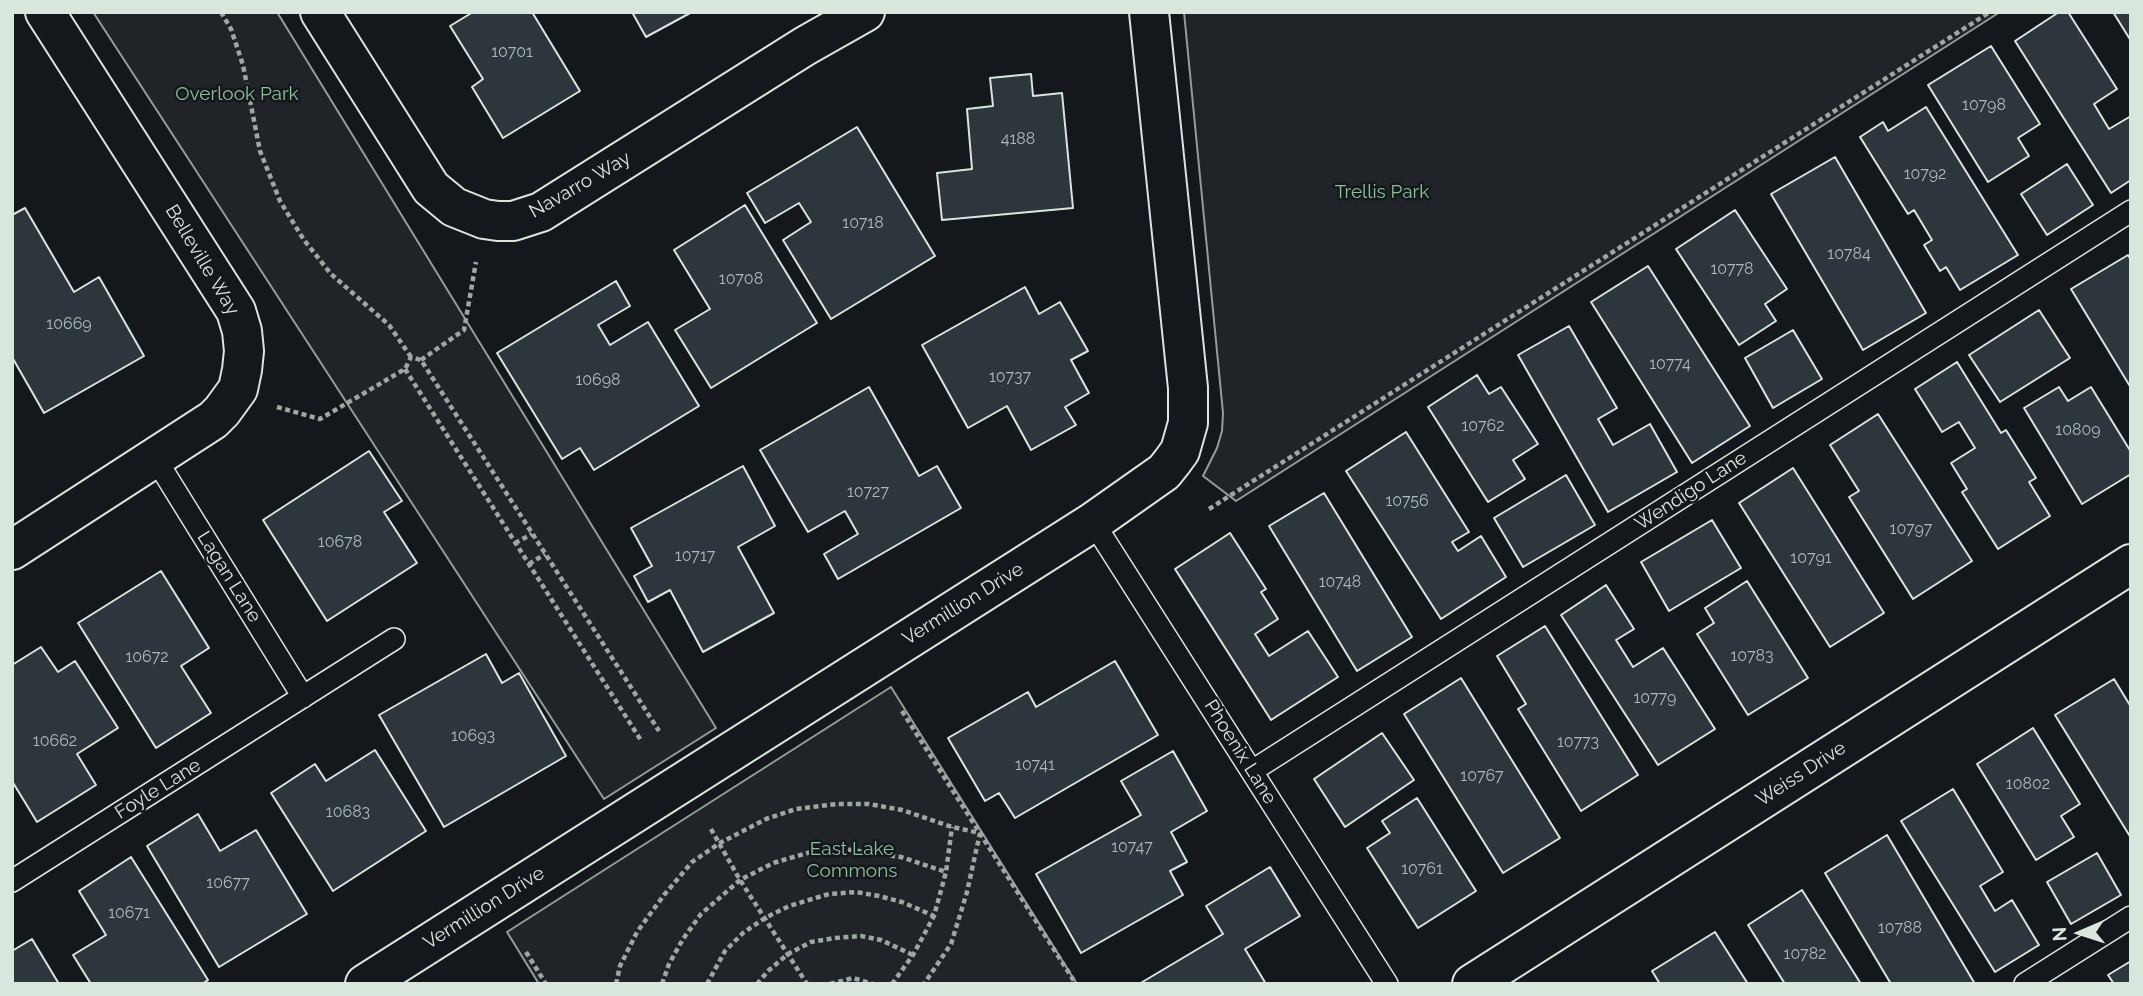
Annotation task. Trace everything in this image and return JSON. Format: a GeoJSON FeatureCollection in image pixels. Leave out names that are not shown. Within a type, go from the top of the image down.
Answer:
{"type":"FeatureCollection","features":[{"type":"Feature","properties":{"kind":"street","name":"Belleville Way"},"geometry":{"type":"LineString","coordinates":[[12,550],[213,420],[238,389],[244,351],[236,312],[45,12]]}},
{"type":"Feature","properties":{"kind":"street","name":"Navarro Way"},"geometry":{"type":"LineString","coordinates":[[320,12],[431,188],[442,199],[462,211],[498,221],[541,212],[805,46],[865,12]]}},
{"type":"Feature","properties":{"kind":"street","name":"Vermillion Drive"},"geometry":{"type":"LineString","coordinates":[[365,984],[1093,522],[1164,472],[1180,451],[1188,424],[1188,388],[1149,12]]}},
{"type":"Feature","properties":{"kind":"street","name":"Weiss Drive"},"geometry":{"type":"LineString","coordinates":[[1490,979],[2131,564]]}},
{"type":"Feature","properties":{"kind":"lane","name":"Wendigo Lane"},"geometry":{"type":"LineString","coordinates":[[1252,771],[2131,211]]}},
{"type":"Feature","properties":{"kind":"lane","name":"Lagan Lane"},"geometry":{"type":"LineString","coordinates":[[155,458],[303,697]]}},
{"type":"Feature","properties":{"kind":"lane","name":"Phoenix Lane"},"geometry":{"type":"LineString","coordinates":[[1093,522],[1387,984]]}},
{"type":"Feature","properties":{"kind":"lane","name":"Foyle Lane"},"geometry":{"type":"LineString","coordinates":[[12,881],[394,639]]}},
{"type":"Feature","properties":{"kind":"lane"},"geometry":{"type":"LineString","coordinates":[[2025,984],[2131,917]]}},
{"type":"Feature","properties":{"kind":"path"},"geometry":{"type":"LineString","coordinates":[[221,12],[231,29],[243,65],[248,102],[260,151],[280,201],[304,240],[331,274],[389,325],[411,357],[421,360],[659,731]]}},
{"type":"Feature","properties":{"kind":"path"},"geometry":{"type":"LineString","coordinates":[[1209,509],[1990,12]]}},
{"type":"Feature","properties":{"kind":"path"},"geometry":{"type":"LineString","coordinates":[[421,360],[464,330],[478,253]]}},
{"type":"Feature","properties":{"kind":"path"},"geometry":{"type":"LineString","coordinates":[[270,405],[320,419],[405,369],[411,357]]}},
{"type":"Feature","properties":{"kind":"path"},"geometry":{"type":"LineString","coordinates":[[405,369],[642,742]]}},
{"type":"Feature","properties":{"kind":"path"},"geometry":{"type":"LineString","coordinates":[[515,543],[532,534]]}},
{"type":"Feature","properties":{"kind":"path"},"geometry":{"type":"LineString","coordinates":[[529,564],[545,554]]}},
{"type":"Feature","properties":{"kind":"path"},"geometry":{"type":"LineString","coordinates":[[902,711],[1076,984]]}},
{"type":"Feature","properties":{"kind":"path"},"geometry":{"type":"LineString","coordinates":[[616,984],[620,966],[637,932],[663,895],[692,862],[720,843],[766,819],[796,809],[837,804],[869,804],[891,808],[952,828],[980,833]]}},
{"type":"Feature","properties":{"kind":"path"},"geometry":{"type":"LineString","coordinates":[[892,984],[913,955],[934,916],[946,872],[952,828]]}},
{"type":"Feature","properties":{"kind":"path"},"geometry":{"type":"LineString","coordinates":[[711,829],[740,880],[807,984]]}},
{"type":"Feature","properties":{"kind":"path"},"geometry":{"type":"LineString","coordinates":[[924,984],[951,944],[967,892],[980,833]]}},
{"type":"Feature","properties":{"kind":"path"},"geometry":{"type":"LineString","coordinates":[[662,984],[669,964],[701,914],[740,880],[773,863],[837,848],[901,857],[946,872]]}},
{"type":"Feature","properties":{"kind":"path"},"geometry":{"type":"LineString","coordinates":[[707,984],[725,951],[743,933],[789,906],[829,894],[856,892],[902,902],[934,916]]}},
{"type":"Feature","properties":{"kind":"path"},"geometry":{"type":"LineString","coordinates":[[757,984],[788,954],[811,942],[835,937],[861,936],[881,940],[913,955]]}},
{"type":"Feature","properties":{"kind":"path"},"geometry":{"type":"LineString","coordinates":[[526,952],[546,984]]}},
{"type":"Feature","properties":{"kind":"path"},"geometry":{"type":"LineString","coordinates":[[830,984],[853,978],[873,984]]}},
{"type":"Feature","properties":{"kind":"green space","name":"Overlook Park"},"geometry":{"type":"Polygon","coordinates":[[[93,12],[277,12],[716,728],[604,799],[93,12]]]}},
{"type":"Feature","properties":{"kind":"green space","name":"Trellis Park"},"geometry":{"type":"Polygon","coordinates":[[[1184,12],[2000,12],[1236,501],[1203,476],[1217,448],[1223,413],[1184,12]]]}},
{"type":"Feature","properties":{"kind":"green space","name":"East Lake Commons"},"geometry":{"type":"Polygon","coordinates":[[[891,687],[1077,984],[539,984],[507,932],[891,687]]]}},
{"type":"Feature","properties":{"kind":"building"},"geometry":{"type":"Polygon","coordinates":[[[473,12],[532,12],[580,91],[503,138],[472,87],[483,79],[450,26],[473,12]]]}},
{"type":"Feature","properties":{"kind":"building"},"geometry":{"type":"Polygon","coordinates":[[[632,12],[692,12],[646,37],[632,12]]]}},
{"type":"Feature","properties":{"kind":"building"},"geometry":{"type":"Polygon","coordinates":[[[2059,12],[2068,12],[2117,89],[2094,104],[2109,129],[2131,116],[2131,180],[2111,193],[2015,41],[2059,12]]]}},
{"type":"Feature","properties":{"kind":"building"},"geometry":{"type":"Polygon","coordinates":[[[2113,12],[2131,12],[2131,41],[2113,12]]]}},
{"type":"Feature","properties":{"kind":"building"},"geometry":{"type":"Polygon","coordinates":[[[1991,46],[2040,124],[2018,138],[2029,156],[1988,182],[1928,85],[1991,46]]]}},
{"type":"Feature","properties":{"kind":"building"},"geometry":{"type":"Polygon","coordinates":[[[1031,74],[1033,96],[1062,93],[1073,208],[942,220],[937,173],[972,169],[967,109],[993,106],[990,78],[1031,74]]]}},
{"type":"Feature","properties":{"kind":"building"},"geometry":{"type":"Polygon","coordinates":[[[1926,107],[2018,255],[1960,290],[1946,267],[1940,271],[1924,245],[1932,240],[1914,210],[1908,214],[1860,137],[1883,122],[1888,131],[1926,107]]]}},
{"type":"Feature","properties":{"kind":"building"},"geometry":{"type":"Polygon","coordinates":[[[857,127],[935,256],[831,319],[783,240],[811,222],[799,203],[765,223],[747,193],[857,127]]]}},
{"type":"Feature","properties":{"kind":"building"},"geometry":{"type":"Polygon","coordinates":[[[1835,157],[1926,313],[1863,350],[1771,194],[1835,157]]]}},
{"type":"Feature","properties":{"kind":"building"},"geometry":{"type":"Polygon","coordinates":[[[2067,164],[2093,205],[2047,235],[2021,194],[2067,164]]]}},
{"type":"Feature","properties":{"kind":"building"},"geometry":{"type":"Polygon","coordinates":[[[745,205],[817,323],[711,388],[675,330],[710,309],[674,250],[745,205]]]}},
{"type":"Feature","properties":{"kind":"building"},"geometry":{"type":"Polygon","coordinates":[[[25,208],[74,292],[99,277],[144,356],[44,413],[12,357],[12,215],[25,208]]]}},
{"type":"Feature","properties":{"kind":"building"},"geometry":{"type":"Polygon","coordinates":[[[1735,210],[1787,289],[1765,304],[1776,321],[1739,345],[1676,249],[1735,210]]]}},
{"type":"Feature","properties":{"kind":"building"},"geometry":{"type":"Polygon","coordinates":[[[2128,255],[2131,260],[2131,388],[2071,289],[2128,255]]]}},
{"type":"Feature","properties":{"kind":"building"},"geometry":{"type":"Polygon","coordinates":[[[1648,266],[1750,426],[1692,463],[1591,302],[1648,266]]]}},
{"type":"Feature","properties":{"kind":"building"},"geometry":{"type":"Polygon","coordinates":[[[616,281],[630,306],[598,325],[610,345],[648,322],[699,406],[594,470],[580,448],[562,459],[497,353],[616,281]]]}},
{"type":"Feature","properties":{"kind":"building"},"geometry":{"type":"Polygon","coordinates":[[[1025,287],[1039,314],[1060,302],[1088,351],[1071,360],[1089,393],[1065,407],[1076,425],[1031,450],[1007,406],[968,428],[922,345],[1025,287]]]}},
{"type":"Feature","properties":{"kind":"building"},"geometry":{"type":"Polygon","coordinates":[[[2039,310],[2070,358],[2000,402],[1969,355],[2039,310]]]}},
{"type":"Feature","properties":{"kind":"building"},"geometry":{"type":"Polygon","coordinates":[[[1569,326],[1617,408],[1598,419],[1613,445],[1650,424],[1677,472],[1608,512],[1518,355],[1569,326]]]}},
{"type":"Feature","properties":{"kind":"building"},"geometry":{"type":"Polygon","coordinates":[[[1793,330],[1822,379],[1773,408],[1745,358],[1793,330]]]}},
{"type":"Feature","properties":{"kind":"building"},"geometry":{"type":"Polygon","coordinates":[[[1957,362],[2001,433],[2006,430],[2036,478],[2029,482],[2050,516],[1998,549],[1962,492],[1967,489],[1951,463],[1975,448],[1959,422],[1942,432],[1915,389],[1957,362]]]}},
{"type":"Feature","properties":{"kind":"building"},"geometry":{"type":"Polygon","coordinates":[[[1477,375],[1489,394],[1501,387],[1538,444],[1513,460],[1525,479],[1488,502],[1428,407],[1477,375]]]}},
{"type":"Feature","properties":{"kind":"building"},"geometry":{"type":"Polygon","coordinates":[[[869,387],[919,476],[937,466],[961,508],[838,579],[824,554],[858,534],[845,511],[808,532],[760,450],[869,387]]]}},
{"type":"Feature","properties":{"kind":"building"},"geometry":{"type":"Polygon","coordinates":[[[2059,387],[2068,401],[2091,387],[2131,452],[2131,474],[2082,504],[2024,408],[2059,387]]]}},
{"type":"Feature","properties":{"kind":"building"},"geometry":{"type":"Polygon","coordinates":[[[1878,414],[1972,561],[1913,599],[1849,497],[1859,491],[1830,445],[1878,414]]]}},
{"type":"Feature","properties":{"kind":"building"},"geometry":{"type":"Polygon","coordinates":[[[1406,432],[1469,532],[1452,542],[1458,551],[1481,536],[1506,577],[1441,619],[1346,471],[1406,432]]]}},
{"type":"Feature","properties":{"kind":"building"},"geometry":{"type":"Polygon","coordinates":[[[369,451],[402,501],[384,512],[417,563],[327,621],[263,520],[369,451]]]}},
{"type":"Feature","properties":{"kind":"building"},"geometry":{"type":"Polygon","coordinates":[[[743,466],[775,526],[738,547],[774,613],[703,652],[670,590],[648,602],[634,576],[652,566],[631,528],[743,466]]]}},
{"type":"Feature","properties":{"kind":"building"},"geometry":{"type":"Polygon","coordinates":[[[1793,468],[1884,613],[1830,647],[1739,503],[1793,468]]]}},
{"type":"Feature","properties":{"kind":"building"},"geometry":{"type":"Polygon","coordinates":[[[1566,475],[1595,525],[1523,567],[1494,518],[1566,475]]]}},
{"type":"Feature","properties":{"kind":"building"},"geometry":{"type":"Polygon","coordinates":[[[1324,493],[1412,637],[1357,671],[1269,526],[1324,493]]]}},
{"type":"Feature","properties":{"kind":"building"},"geometry":{"type":"Polygon","coordinates":[[[1712,520],[1741,568],[1669,611],[1641,562],[1712,520]]]}},
{"type":"Feature","properties":{"kind":"building"},"geometry":{"type":"Polygon","coordinates":[[[1230,533],[1266,589],[1261,592],[1278,619],[1255,634],[1269,656],[1308,631],[1338,677],[1271,720],[1175,569],[1230,533]]]}},
{"type":"Feature","properties":{"kind":"building"},"geometry":{"type":"Polygon","coordinates":[[[161,571],[209,648],[181,666],[211,713],[156,748],[78,623],[161,571]]]}},
{"type":"Feature","properties":{"kind":"building"},"geometry":{"type":"Polygon","coordinates":[[[1747,581],[1808,678],[1748,715],[1697,634],[1714,623],[1705,608],[1747,581]]]}},
{"type":"Feature","properties":{"kind":"building"},"geometry":{"type":"Polygon","coordinates":[[[1606,585],[1634,629],[1616,640],[1633,667],[1663,648],[1715,729],[1658,765],[1561,615],[1606,585]]]}},
{"type":"Feature","properties":{"kind":"building"},"geometry":{"type":"Polygon","coordinates":[[[1545,626],[1638,775],[1581,811],[1518,709],[1526,704],[1497,656],[1545,626]]]}},
{"type":"Feature","properties":{"kind":"building"},"geometry":{"type":"Polygon","coordinates":[[[41,647],[58,672],[75,661],[118,728],[77,754],[96,785],[37,822],[12,781],[12,665],[41,647]]]}},
{"type":"Feature","properties":{"kind":"building"},"geometry":{"type":"Polygon","coordinates":[[[486,654],[502,683],[519,673],[566,756],[444,827],[379,715],[486,654]]]}},
{"type":"Feature","properties":{"kind":"building"},"geometry":{"type":"Polygon","coordinates":[[[1115,661],[1158,735],[1015,818],[999,793],[985,801],[948,738],[1028,692],[1036,707],[1115,661]]]}},
{"type":"Feature","properties":{"kind":"building"},"geometry":{"type":"Polygon","coordinates":[[[1461,678],[1560,838],[1503,873],[1404,714],[1461,678]]]}},
{"type":"Feature","properties":{"kind":"building"},"geometry":{"type":"Polygon","coordinates":[[[2114,679],[2131,707],[2131,838],[2055,715],[2114,679]]]}},
{"type":"Feature","properties":{"kind":"building"},"geometry":{"type":"Polygon","coordinates":[[[2033,728],[2080,804],[2061,816],[2074,837],[2036,860],[1977,764],[2033,728]]]}},
{"type":"Feature","properties":{"kind":"building"},"geometry":{"type":"Polygon","coordinates":[[[1382,733],[1414,780],[1345,827],[1314,779],[1382,733]]]}},
{"type":"Feature","properties":{"kind":"building"},"geometry":{"type":"Polygon","coordinates":[[[375,750],[426,831],[333,891],[271,793],[315,764],[326,781],[375,750]]]}},
{"type":"Feature","properties":{"kind":"building"},"geometry":{"type":"Polygon","coordinates":[[[1173,751],[1207,811],[1171,832],[1187,862],[1170,871],[1183,895],[1081,953],[1036,874],[1141,815],[1121,781],[1173,751]]]}},
{"type":"Feature","properties":{"kind":"building"},"geometry":{"type":"Polygon","coordinates":[[[1953,789],[2003,872],[1980,886],[1995,911],[2012,900],[2039,945],[1995,972],[1901,821],[1953,789]]]}},
{"type":"Feature","properties":{"kind":"building"},"geometry":{"type":"Polygon","coordinates":[[[1417,798],[1476,891],[1418,928],[1367,848],[1390,833],[1382,821],[1417,798]]]}},
{"type":"Feature","properties":{"kind":"building"},"geometry":{"type":"Polygon","coordinates":[[[198,814],[220,851],[256,830],[307,914],[219,967],[147,846],[198,814]]]}},
{"type":"Feature","properties":{"kind":"building"},"geometry":{"type":"Polygon","coordinates":[[[1887,835],[1975,984],[1891,984],[1825,873],[1887,835]]]}},
{"type":"Feature","properties":{"kind":"building"},"geometry":{"type":"Polygon","coordinates":[[[2097,853],[2121,895],[2071,924],[2047,882],[2097,853]]]}},
{"type":"Feature","properties":{"kind":"building"},"geometry":{"type":"Polygon","coordinates":[[[131,857],[208,980],[202,984],[91,984],[73,955],[106,935],[79,891],[131,857]]]}},
{"type":"Feature","properties":{"kind":"building"},"geometry":{"type":"Polygon","coordinates":[[[1270,867],[1300,916],[1245,949],[1266,984],[1139,984],[1223,934],[1206,906],[1270,867]]]}},
{"type":"Feature","properties":{"kind":"building"},"geometry":{"type":"Polygon","coordinates":[[[1802,890],[1861,984],[1785,984],[1748,925],[1802,890]]]}},
{"type":"Feature","properties":{"kind":"building"},"geometry":{"type":"Polygon","coordinates":[[[1715,932],[1748,984],[1660,984],[1652,971],[1715,932]]]}},
{"type":"Feature","properties":{"kind":"building"},"geometry":{"type":"Polygon","coordinates":[[[32,939],[59,984],[12,984],[12,951],[32,939]]]}},
{"type":"Feature","properties":{"kind":"building"},"geometry":{"type":"Polygon","coordinates":[[[2131,961],[2131,984],[2114,984],[2108,975],[2131,961]]]}}]}
